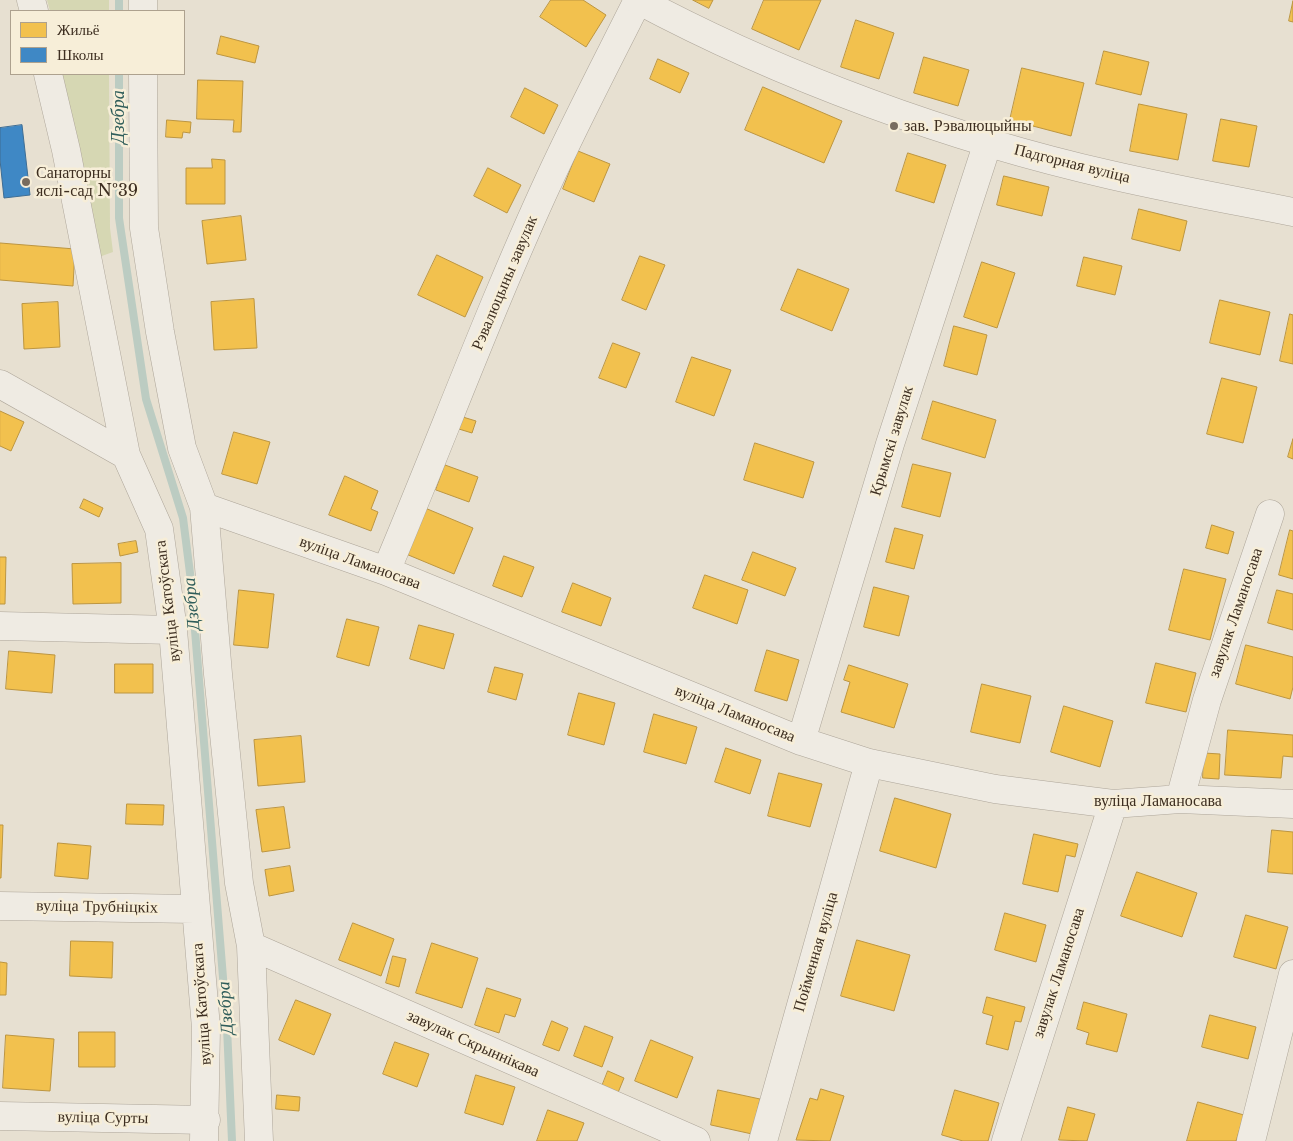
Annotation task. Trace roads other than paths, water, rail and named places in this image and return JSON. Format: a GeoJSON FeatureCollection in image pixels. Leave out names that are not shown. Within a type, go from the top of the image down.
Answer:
{"type":"FeatureCollection","features":[{"type":"Feature","properties":{"kind":"street","name":"Падгорная вуліца"},"geometry":{"type":"LineString","coordinates":[[638,0],[757,58],[918,120],[988,142],[1110,175],[1293,212]]}},
{"type":"Feature","properties":{"kind":"street","name":"Рэвалюцыны завулак"},"geometry":{"type":"LineString","coordinates":[[386,571],[433,460],[491,313],[549,179],[638,0]]}},
{"type":"Feature","properties":{"kind":"street","name":"вуліца Катоўскага"},"geometry":{"type":"LineString","coordinates":[[48,75],[68,160],[126,455],[159,529],[173,630],[206,1028],[205,1130]]}},
{"type":"Feature","properties":{"kind":"street"},"geometry":{"type":"LineString","coordinates":[[143,75],[144,228],[160,332],[182,448],[204,507],[218,674],[239,883],[251,946],[260,1141]]}},
{"type":"Feature","properties":{"kind":"street","name":"Крымскі завулак"},"geometry":{"type":"LineString","coordinates":[[801,741],[890,444],[988,142]]}},
{"type":"Feature","properties":{"kind":"street"},"geometry":{"type":"LineString","coordinates":[[0,384],[126,455]]}},
{"type":"Feature","properties":{"kind":"street","name":"вуліца Ламаносава"},"geometry":{"type":"LineString","coordinates":[[204,507],[386,571],[801,741],[869,763],[995,789],[1113,804],[1180,799],[1293,804]]}},
{"type":"Feature","properties":{"kind":"street","name":"завулак Ламаносава"},"geometry":{"type":"LineString","coordinates":[[1180,799],[1207,700],[1270,514]]}},
{"type":"Feature","properties":{"kind":"street"},"geometry":{"type":"LineString","coordinates":[[0,626],[173,630]]}},
{"type":"Feature","properties":{"kind":"street","name":"Пойменная вуліца"},"geometry":{"type":"LineString","coordinates":[[763,1141],[869,763]]}},
{"type":"Feature","properties":{"kind":"street","name":"завулак Ламаносава"},"geometry":{"type":"LineString","coordinates":[[1006,1141],[1113,804]]}},
{"type":"Feature","properties":{"kind":"street","name":"вуліца Трубніцкіх"},"geometry":{"type":"LineString","coordinates":[[0,906],[195,909]]}},
{"type":"Feature","properties":{"kind":"street","name":"завулак Скрыннікава"},"geometry":{"type":"LineString","coordinates":[[251,946],[696,1141]]}},
{"type":"Feature","properties":{"kind":"street"},"geometry":{"type":"LineString","coordinates":[[1252,1141],[1293,974]]}},
{"type":"Feature","properties":{"kind":"street","name":"вуліца Сурты"},"geometry":{"type":"LineString","coordinates":[[0,1116],[205,1130]]}},
{"type":"Feature","properties":{"kind":"waterway","name":"Дзебра"},"geometry":{"type":"LineString","coordinates":[[119,0],[119,10]]}},
{"type":"Feature","properties":{"kind":"waterway","name":"Дзебра"},"geometry":{"type":"LineString","coordinates":[[119,75],[119,218],[146,399],[183,518],[191,581],[227,1027],[232,1141]]}},
{"type":"Feature","properties":{"kind":"place","name":"зав. Рэвалюцыйны"},"geometry":{"type":"Point","coordinates":[894,126]}},
{"type":"Feature","properties":{"kind":"place","name":"Санаторны яслі-сад №39"},"geometry":{"type":"Point","coordinates":[26,182]}}]}
